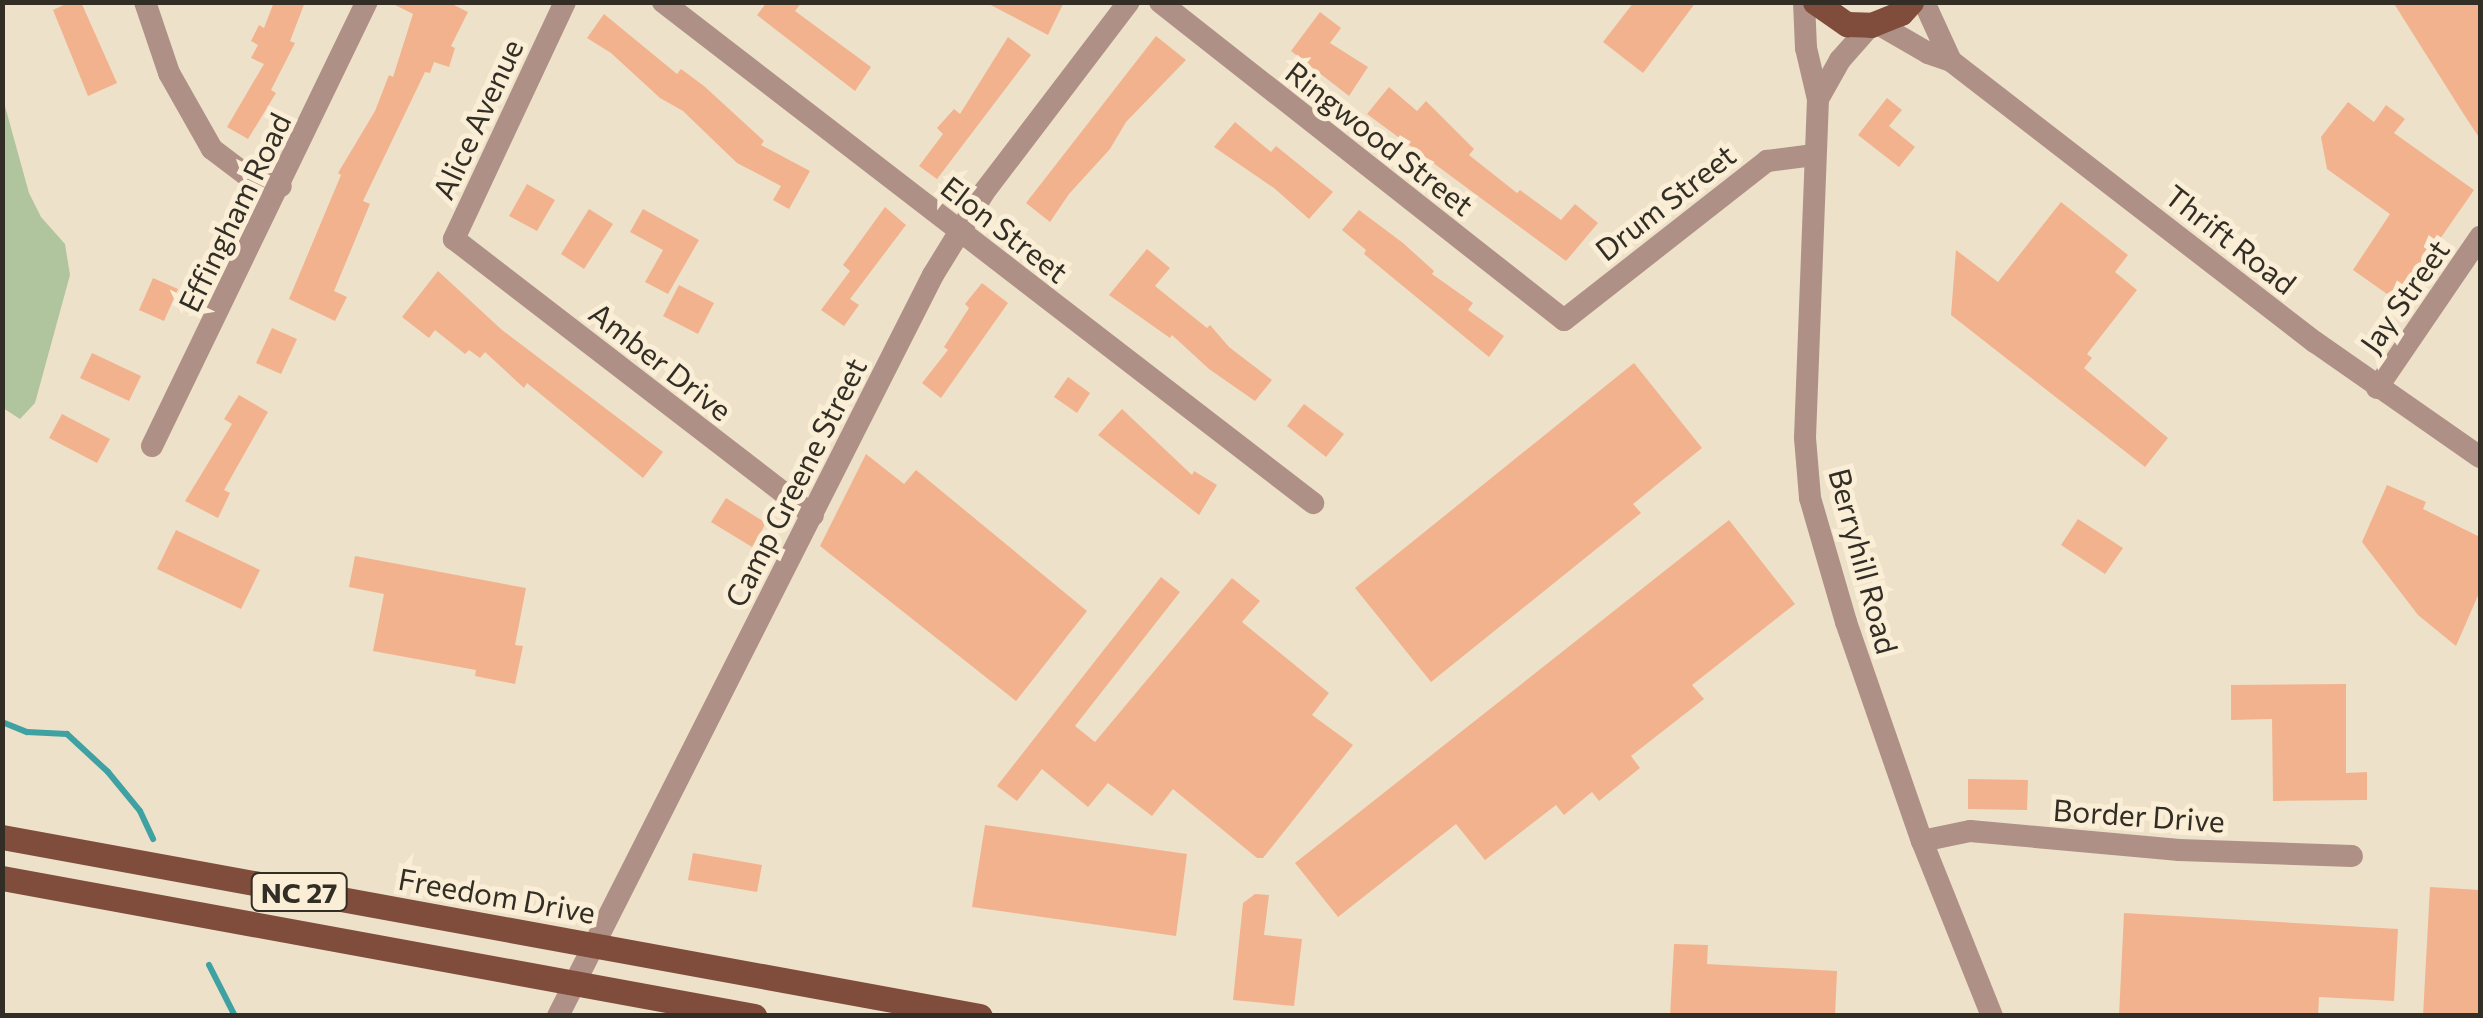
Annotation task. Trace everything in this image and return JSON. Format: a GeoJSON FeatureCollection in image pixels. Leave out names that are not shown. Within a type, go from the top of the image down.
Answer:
{"type":"FeatureCollection","features":[{"type":"Feature","properties":{"kind":"main road"},"geometry":{"type":"LineString","coordinates":[[1815,2],[1847,24],[1874,25],[1911,2]]}},
{"type":"Feature","properties":{"kind":"main road","name":"Freedom Drive"},"geometry":{"type":"LineString","coordinates":[[2,837],[980,1016]]}},
{"type":"Feature","properties":{"kind":"main road","name":"NC 27"},"geometry":{"type":"LineString","coordinates":[[2,878],[754,1016]]}},
{"type":"Feature","properties":{"kind":"street"},"geometry":{"type":"LineString","coordinates":[[144,2],[169,73],[212,149],[249,177],[281,186]]}},
{"type":"Feature","properties":{"kind":"street","name":"Effingham Road"},"geometry":{"type":"LineString","coordinates":[[152,446],[367,2]]}},
{"type":"Feature","properties":{"kind":"street","name":"Alice Avenue"},"geometry":{"type":"LineString","coordinates":[[474,254],[454,238],[565,2]]}},
{"type":"Feature","properties":{"kind":"street","name":"Elon Street"},"geometry":{"type":"LineString","coordinates":[[663,2],[1312,503]]}},
{"type":"Feature","properties":{"kind":"street","name":"Camp Greene Street"},"geometry":{"type":"LineString","coordinates":[[558,1016],[958,231],[1130,2]]}},
{"type":"Feature","properties":{"kind":"street","name":"Ringwood Street"},"geometry":{"type":"LineString","coordinates":[[1160,2],[1564,320]]}},
{"type":"Feature","properties":{"kind":"street","name":"Berryhill Road"},"geometry":{"type":"LineString","coordinates":[[1804,2],[1806,48],[1818,99],[1804,438],[1810,498],[1846,622],[1922,841],[1992,1016]]}},
{"type":"Feature","properties":{"kind":"street","name":"Thrift Road"},"geometry":{"type":"LineString","coordinates":[[1924,2],[1951,60]]}},
{"type":"Feature","properties":{"kind":"street","name":"Berryhill Road"},"geometry":{"type":"LineString","coordinates":[[1818,99],[1840,60],[1874,25]]}},
{"type":"Feature","properties":{"kind":"street","name":"Thrift Road"},"geometry":{"type":"LineString","coordinates":[[1874,25],[1928,53],[1951,60],[2377,388],[2480,457]]}},
{"type":"Feature","properties":{"kind":"street","name":"Drum Street"},"geometry":{"type":"LineString","coordinates":[[1564,320],[1766,160],[1814,156]]}},
{"type":"Feature","properties":{"kind":"street","name":"Jay Street"},"geometry":{"type":"LineString","coordinates":[[2377,388],[2480,237]]}},
{"type":"Feature","properties":{"kind":"street","name":"Amber Drive"},"geometry":{"type":"LineString","coordinates":[[474,254],[812,516]]}},
{"type":"Feature","properties":{"kind":"street","name":"Border Drive"},"geometry":{"type":"LineString","coordinates":[[1922,841],[1970,832],[2180,850],[2352,856]]}},
{"type":"Feature","properties":{"kind":"green space"},"geometry":{"type":"Polygon","coordinates":[[[3,99],[29,193],[41,217],[65,244],[70,275],[35,403],[20,419],[3,408],[3,99]]]}},
{"type":"Feature","properties":{"kind":"building"},"geometry":{"type":"Polygon","coordinates":[[[70,2],[81,2],[117,83],[88,96],[53,10],[70,2]]]}},
{"type":"Feature","properties":{"kind":"building"},"geometry":{"type":"Polygon","coordinates":[[[274,2],[305,2],[290,41],[295,43],[271,90],[276,93],[248,139],[227,127],[264,64],[251,58],[258,45],[251,41],[259,25],[264,28],[274,2]]]}},
{"type":"Feature","properties":{"kind":"building"},"geometry":{"type":"Polygon","coordinates":[[[389,2],[448,2],[468,12],[451,46],[455,48],[449,67],[434,62],[430,73],[425,72],[363,201],[370,204],[334,291],[347,297],[335,321],[289,299],[341,175],[338,173],[375,111],[389,75],[393,77],[413,14],[389,2]]]}},
{"type":"Feature","properties":{"kind":"building"},"geometry":{"type":"Polygon","coordinates":[[[767,2],[802,2],[795,11],[871,67],[855,91],[757,15],[767,2]]]}},
{"type":"Feature","properties":{"kind":"building"},"geometry":{"type":"Polygon","coordinates":[[[985,2],[1064,2],[1048,35],[985,2]]]}},
{"type":"Feature","properties":{"kind":"building"},"geometry":{"type":"Polygon","coordinates":[[[1634,2],[1696,2],[1643,73],[1603,42],[1634,2]]]}},
{"type":"Feature","properties":{"kind":"building"},"geometry":{"type":"Polygon","coordinates":[[[2393,2],[2480,2],[2480,139],[2461,110],[2393,2]]]}},
{"type":"Feature","properties":{"kind":"building"},"geometry":{"type":"Polygon","coordinates":[[[1320,12],[1341,28],[1330,43],[1368,67],[1349,96],[1291,51],[1320,12]]]}},
{"type":"Feature","properties":{"kind":"building"},"geometry":{"type":"Polygon","coordinates":[[[604,14],[677,74],[681,69],[704,86],[764,141],[761,145],[810,171],[789,209],[773,200],[781,186],[737,163],[683,111],[660,98],[611,53],[587,38],[604,14]]]}},
{"type":"Feature","properties":{"kind":"building"},"geometry":{"type":"Polygon","coordinates":[[[1156,36],[1186,60],[1126,122],[1110,149],[1069,194],[1050,222],[1026,203],[1156,36]]]}},
{"type":"Feature","properties":{"kind":"building"},"geometry":{"type":"Polygon","coordinates":[[[1008,37],[1031,55],[937,179],[919,166],[943,134],[937,128],[954,109],[960,114],[1008,37]]]}},
{"type":"Feature","properties":{"kind":"building"},"geometry":{"type":"Polygon","coordinates":[[[1389,87],[1417,111],[1426,101],[1474,149],[1469,155],[1517,193],[1520,190],[1561,220],[1575,204],[1598,223],[1566,261],[1367,114],[1389,87]]]}},
{"type":"Feature","properties":{"kind":"building"},"geometry":{"type":"Polygon","coordinates":[[[1887,98],[1902,110],[1889,126],[1915,147],[1899,167],[1858,135],[1887,98]]]}},
{"type":"Feature","properties":{"kind":"building"},"geometry":{"type":"Polygon","coordinates":[[[2348,102],[2374,122],[2386,105],[2405,119],[2394,133],[2474,190],[2397,301],[2353,270],[2390,214],[2327,169],[2321,137],[2348,102]]]}},
{"type":"Feature","properties":{"kind":"building"},"geometry":{"type":"Polygon","coordinates":[[[1235,122],[1271,152],[1276,146],[1333,192],[1309,219],[1274,188],[1214,147],[1235,122]]]}},
{"type":"Feature","properties":{"kind":"building"},"geometry":{"type":"Polygon","coordinates":[[[527,184],[555,200],[537,231],[509,216],[527,184]]]}},
{"type":"Feature","properties":{"kind":"building"},"geometry":{"type":"Polygon","coordinates":[[[2061,202],[2128,255],[2115,272],[2137,290],[2087,354],[2092,358],[2084,368],[2168,438],[2145,467],[1951,315],[1956,250],[1998,282],[2061,202]]]}},
{"type":"Feature","properties":{"kind":"building"},"geometry":{"type":"Polygon","coordinates":[[[885,207],[906,225],[850,299],[859,305],[844,326],[821,310],[850,271],[843,265],[885,207]]]}},
{"type":"Feature","properties":{"kind":"building"},"geometry":{"type":"Polygon","coordinates":[[[589,209],[613,224],[584,269],[561,254],[589,209]]]}},
{"type":"Feature","properties":{"kind":"building"},"geometry":{"type":"Polygon","coordinates":[[[643,209],[699,240],[668,294],[645,282],[663,250],[630,232],[643,209]]]}},
{"type":"Feature","properties":{"kind":"building"},"geometry":{"type":"Polygon","coordinates":[[[1359,210],[1403,243],[1434,271],[1432,274],[1473,303],[1468,310],[1504,336],[1489,357],[1364,254],[1366,250],[1342,230],[1359,210]]]}},
{"type":"Feature","properties":{"kind":"building"},"geometry":{"type":"Polygon","coordinates":[[[1147,249],[1170,268],[1155,286],[1207,328],[1210,325],[1229,347],[1272,380],[1255,401],[1209,369],[1172,335],[1170,338],[1109,295],[1147,249]]]}},
{"type":"Feature","properties":{"kind":"building"},"geometry":{"type":"Polygon","coordinates":[[[438,271],[502,330],[663,452],[643,478],[527,383],[524,388],[485,352],[480,358],[469,350],[465,354],[435,330],[429,338],[402,317],[438,271]]]}},
{"type":"Feature","properties":{"kind":"building"},"geometry":{"type":"Polygon","coordinates":[[[153,278],[178,289],[164,321],[139,310],[153,278]]]}},
{"type":"Feature","properties":{"kind":"building"},"geometry":{"type":"Polygon","coordinates":[[[982,283],[1008,303],[941,398],[922,383],[948,350],[944,347],[969,308],[965,304],[982,283]]]}},
{"type":"Feature","properties":{"kind":"building"},"geometry":{"type":"Polygon","coordinates":[[[679,285],[714,303],[698,334],[663,316],[679,285]]]}},
{"type":"Feature","properties":{"kind":"building"},"geometry":{"type":"Polygon","coordinates":[[[272,328],[297,339],[281,374],[256,363],[272,328]]]}},
{"type":"Feature","properties":{"kind":"building"},"geometry":{"type":"Polygon","coordinates":[[[92,353],[141,376],[129,401],[80,378],[92,353]]]}},
{"type":"Feature","properties":{"kind":"building"},"geometry":{"type":"Polygon","coordinates":[[[1634,363],[1702,448],[1633,504],[1641,513],[1431,682],[1355,588],[1634,363]]]}},
{"type":"Feature","properties":{"kind":"building"},"geometry":{"type":"Polygon","coordinates":[[[1068,377],[1090,393],[1077,413],[1054,397],[1068,377]]]}},
{"type":"Feature","properties":{"kind":"building"},"geometry":{"type":"Polygon","coordinates":[[[239,395],[268,412],[224,490],[230,493],[218,518],[185,501],[232,424],[224,419],[239,395]]]}},
{"type":"Feature","properties":{"kind":"building"},"geometry":{"type":"Polygon","coordinates":[[[1304,404],[1344,434],[1326,457],[1287,426],[1304,404]]]}},
{"type":"Feature","properties":{"kind":"building"},"geometry":{"type":"Polygon","coordinates":[[[1122,409],[1192,475],[1194,471],[1217,485],[1199,515],[1098,435],[1122,409]]]}},
{"type":"Feature","properties":{"kind":"building"},"geometry":{"type":"Polygon","coordinates":[[[62,414],[110,439],[97,463],[49,438],[62,414]]]}},
{"type":"Feature","properties":{"kind":"building"},"geometry":{"type":"Polygon","coordinates":[[[866,454],[904,484],[916,470],[1087,611],[1016,701],[820,546],[866,454]]]}},
{"type":"Feature","properties":{"kind":"building"},"geometry":{"type":"Polygon","coordinates":[[[2387,485],[2426,502],[2423,509],[2480,537],[2480,591],[2456,646],[2418,615],[2362,542],[2387,485]]]}},
{"type":"Feature","properties":{"kind":"building"},"geometry":{"type":"Polygon","coordinates":[[[726,498],[766,523],[752,547],[711,522],[726,498]]]}},
{"type":"Feature","properties":{"kind":"building"},"geometry":{"type":"Polygon","coordinates":[[[2078,519],[2123,548],[2105,574],[2061,545],[2078,519]]]}},
{"type":"Feature","properties":{"kind":"building"},"geometry":{"type":"Polygon","coordinates":[[[1729,520],[1795,604],[1692,685],[1704,699],[1631,756],[1640,768],[1599,801],[1592,792],[1564,815],[1556,805],[1485,860],[1456,824],[1338,917],[1295,863],[1729,520]]]}},
{"type":"Feature","properties":{"kind":"building"},"geometry":{"type":"Polygon","coordinates":[[[176,530],[260,570],[241,609],[157,569],[176,530]]]}},
{"type":"Feature","properties":{"kind":"building"},"geometry":{"type":"Polygon","coordinates":[[[355,556],[526,588],[515,645],[523,646],[515,684],[475,676],[476,670],[373,651],[384,594],[349,587],[355,556]]]}},
{"type":"Feature","properties":{"kind":"building"},"geometry":{"type":"Polygon","coordinates":[[[1161,577],[1180,592],[1075,726],[1095,742],[1232,578],[1260,601],[1242,622],[1329,693],[1312,715],[1353,745],[1263,858],[1257,858],[1173,789],[1152,816],[1108,783],[1088,807],[1042,769],[1017,801],[997,786],[1161,577]]]}},
{"type":"Feature","properties":{"kind":"building"},"geometry":{"type":"Polygon","coordinates":[[[2346,684],[2346,773],[2367,772],[2367,800],[2273,801],[2272,719],[2231,720],[2231,685],[2346,684]]]}},
{"type":"Feature","properties":{"kind":"building"},"geometry":{"type":"Polygon","coordinates":[[[1968,779],[2028,780],[2027,810],[1968,809],[1968,779]]]}},
{"type":"Feature","properties":{"kind":"building"},"geometry":{"type":"Polygon","coordinates":[[[985,825],[1187,854],[1176,936],[972,907],[985,825]]]}},
{"type":"Feature","properties":{"kind":"building"},"geometry":{"type":"Polygon","coordinates":[[[693,853],[762,865],[757,892],[688,880],[693,853]]]}},
{"type":"Feature","properties":{"kind":"building"},"geometry":{"type":"Polygon","coordinates":[[[2430,887],[2480,890],[2480,1016],[2423,1016],[2430,887]]]}},
{"type":"Feature","properties":{"kind":"building"},"geometry":{"type":"Polygon","coordinates":[[[1255,894],[1269,895],[1264,935],[1302,939],[1294,1006],[1233,1000],[1243,903],[1255,894]]]}},
{"type":"Feature","properties":{"kind":"building"},"geometry":{"type":"Polygon","coordinates":[[[2124,913],[2398,929],[2394,1001],[2319,997],[2318,1016],[2119,1016],[2124,913]]]}},
{"type":"Feature","properties":{"kind":"building"},"geometry":{"type":"Polygon","coordinates":[[[1674,944],[1708,945],[1707,964],[1837,971],[1835,1016],[1670,1016],[1674,944]]]}},
{"type":"Feature","properties":{"kind":"waterway"},"geometry":{"type":"LineString","coordinates":[[2,722],[27,732],[67,734],[108,772],[140,811],[153,839]]}},
{"type":"Feature","properties":{"kind":"waterway"},"geometry":{"type":"LineString","coordinates":[[209,965],[235,1016]]}}]}
